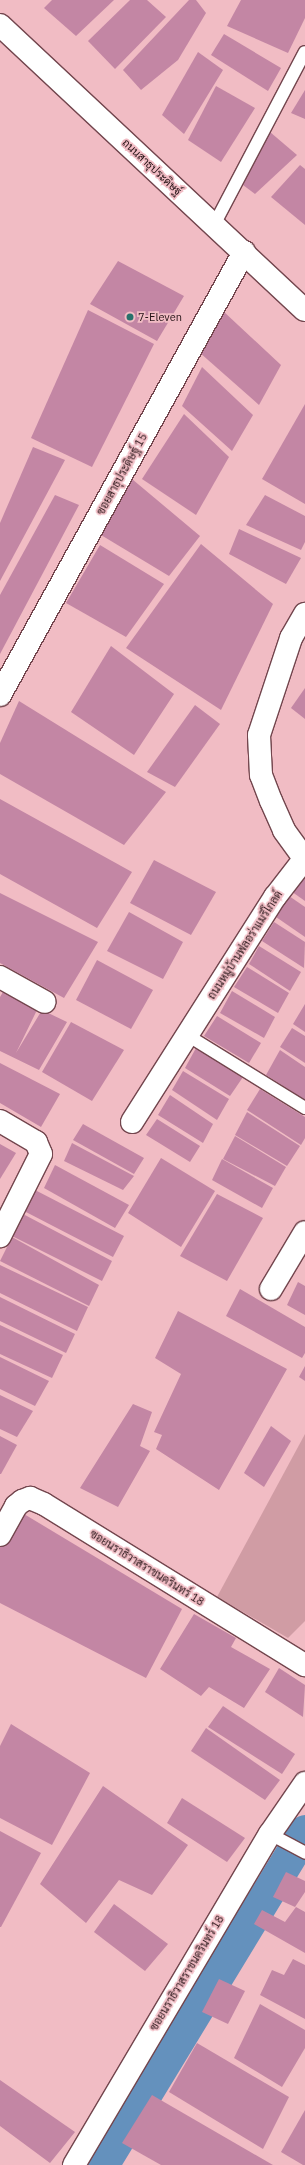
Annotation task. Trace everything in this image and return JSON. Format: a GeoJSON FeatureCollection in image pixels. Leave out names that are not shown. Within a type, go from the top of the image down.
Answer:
{"type":"FeatureCollection","features":[{"type":"Feature","properties":{"kind":"street","name":"ถนนสาธุประดิษฐ์"},"geometry":{"type":"LineString","coordinates":[[0,25],[305,310]]}},
{"type":"Feature","properties":{"kind":"street","name":"ซอยสาธุประดิษฐ์ 15"},"geometry":{"type":"LineString","coordinates":[[0,695],[244,252]]}},
{"type":"Feature","properties":{"kind":"street","name":"ถนนหมู่บ้านฟลอร่าแมรีโกลด์"},"geometry":{"type":"LineString","coordinates":[[132,1122],[275,897],[305,858],[284,830],[271,801],[261,774],[259,735],[291,638],[305,614]]}},
{"type":"Feature","properties":{"kind":"street"},"geometry":{"type":"LineString","coordinates":[[0,977],[45,1002]]}},
{"type":"Feature","properties":{"kind":"street"},"geometry":{"type":"LineString","coordinates":[[0,1121],[36,1142],[41,1154],[0,1236]]}},
{"type":"Feature","properties":{"kind":"street"},"geometry":{"type":"LineString","coordinates":[[271,1290],[305,1232]]}},
{"type":"Feature","properties":{"kind":"street","name":"ซอยนราธิวาสราชนครินทร์ 18"},"geometry":{"type":"LineString","coordinates":[[0,1535],[16,1506],[22,1501],[30,1498],[44,1504],[305,1665]]}},
{"type":"Feature","properties":{"kind":"street","name":"ซอยนราธิวาสราชนครินทร์ 18"},"geometry":{"type":"LineString","coordinates":[[74,2165],[270,1834],[305,1783]]}},
{"type":"Feature","properties":{"kind":"lane"},"geometry":{"type":"LineString","coordinates":[[214,225],[305,52]]}},
{"type":"Feature","properties":{"kind":"lane"},"geometry":{"type":"LineString","coordinates":[[187,1035],[305,1108]]}},
{"type":"Feature","properties":{"kind":"lane"},"geometry":{"type":"LineString","coordinates":[[270,1834],[305,1853]]}},
{"type":"Feature","properties":{"kind":"shaded area"},"geometry":{"type":"Polygon","coordinates":[[[305,1434],[305,1621],[288,1638],[217,1597],[305,1434]]]}},
{"type":"Feature","properties":{"kind":"building"},"geometry":{"type":"Polygon","coordinates":[[[52,0],[114,0],[76,36],[44,8],[52,0]]]}},
{"type":"Feature","properties":{"kind":"building"},"geometry":{"type":"Polygon","coordinates":[[[130,0],[147,0],[166,17],[115,69],[88,41],[130,0]]]}},
{"type":"Feature","properties":{"kind":"building"},"geometry":{"type":"Polygon","coordinates":[[[189,0],[196,0],[206,13],[178,60],[141,90],[123,70],[189,0]]]}},
{"type":"Feature","properties":{"kind":"building"},"geometry":{"type":"Polygon","coordinates":[[[241,0],[305,0],[305,18],[288,53],[227,26],[241,0]]]}},
{"type":"Feature","properties":{"kind":"building"},"geometry":{"type":"Polygon","coordinates":[[[224,34],[281,68],[268,91],[211,55],[224,34]]]}},
{"type":"Feature","properties":{"kind":"building"},"geometry":{"type":"Polygon","coordinates":[[[198,52],[223,70],[184,134],[162,115],[198,52]]]}},
{"type":"Feature","properties":{"kind":"building"},"geometry":{"type":"Polygon","coordinates":[[[216,86],[255,108],[221,162],[188,140],[216,86]]]}},
{"type":"Feature","properties":{"kind":"building"},"geometry":{"type":"Polygon","coordinates":[[[305,90],[305,119],[291,113],[305,90]]]}},
{"type":"Feature","properties":{"kind":"building"},"geometry":{"type":"Polygon","coordinates":[[[270,132],[297,155],[255,194],[243,185],[270,132]]]}},
{"type":"Feature","properties":{"kind":"building"},"geometry":{"type":"Polygon","coordinates":[[[300,165],[305,169],[305,225],[271,197],[300,165]]]}},
{"type":"Feature","properties":{"kind":"building"},"geometry":{"type":"Polygon","coordinates":[[[118,261],[184,296],[157,341],[90,304],[118,261]]]}},
{"type":"Feature","properties":{"kind":"building"},"geometry":{"type":"Polygon","coordinates":[[[88,310],[154,344],[92,467],[31,438],[88,310]]]}},
{"type":"Feature","properties":{"kind":"building"},"geometry":{"type":"Polygon","coordinates":[[[223,311],[281,365],[259,405],[199,352],[223,311]]]}},
{"type":"Feature","properties":{"kind":"building"},"geometry":{"type":"Polygon","coordinates":[[[202,367],[253,415],[232,451],[182,406],[202,367]]]}},
{"type":"Feature","properties":{"kind":"building"},"geometry":{"type":"Polygon","coordinates":[[[305,404],[305,504],[262,479],[305,404]]]}},
{"type":"Feature","properties":{"kind":"building"},"geometry":{"type":"Polygon","coordinates":[[[184,414],[229,457],[196,515],[142,479],[184,414]]]}},
{"type":"Feature","properties":{"kind":"building"},"geometry":{"type":"Polygon","coordinates":[[[33,447],[65,460],[0,581],[0,523],[33,447]]]}},
{"type":"Feature","properties":{"kind":"building"},"geometry":{"type":"Polygon","coordinates":[[[132,479],[200,536],[169,576],[101,535],[132,479]]]}},
{"type":"Feature","properties":{"kind":"building"},"geometry":{"type":"Polygon","coordinates":[[[55,495],[79,505],[0,654],[0,595],[55,495]]]}},
{"type":"Feature","properties":{"kind":"building"},"geometry":{"type":"Polygon","coordinates":[[[265,495],[305,516],[305,542],[301,550],[246,525],[265,495]]]}},
{"type":"Feature","properties":{"kind":"building"},"geometry":{"type":"Polygon","coordinates":[[[239,529],[301,558],[286,584],[229,554],[239,529]]]}},
{"type":"Feature","properties":{"kind":"building"},"geometry":{"type":"Polygon","coordinates":[[[201,544],[273,604],[221,710],[126,648],[201,544]]]}},
{"type":"Feature","properties":{"kind":"building"},"geometry":{"type":"Polygon","coordinates":[[[100,545],[164,584],[126,637],[66,603],[100,545]]]}},
{"type":"Feature","properties":{"kind":"building"},"geometry":{"type":"Polygon","coordinates":[[[111,646],[174,694],[134,755],[71,712],[111,646]]]}},
{"type":"Feature","properties":{"kind":"building"},"geometry":{"type":"Polygon","coordinates":[[[305,688],[305,719],[291,708],[305,688]]]}},
{"type":"Feature","properties":{"kind":"building"},"geometry":{"type":"Polygon","coordinates":[[[19,701],[166,792],[124,845],[0,774],[0,743],[19,701]]]}},
{"type":"Feature","properties":{"kind":"building"},"geometry":{"type":"Polygon","coordinates":[[[195,705],[220,724],[175,787],[147,772],[195,705]]]}},
{"type":"Feature","properties":{"kind":"building"},"geometry":{"type":"Polygon","coordinates":[[[0,799],[132,872],[97,928],[0,874],[0,799]]]}},
{"type":"Feature","properties":{"kind":"building"},"geometry":{"type":"Polygon","coordinates":[[[154,860],[216,892],[191,935],[130,903],[154,860]]]}},
{"type":"Feature","properties":{"kind":"building"},"geometry":{"type":"Polygon","coordinates":[[[301,873],[305,876],[305,901],[288,889],[301,873]]]}},
{"type":"Feature","properties":{"kind":"building"},"geometry":{"type":"Polygon","coordinates":[[[0,893],[98,942],[64,998],[0,963],[0,893]]]}},
{"type":"Feature","properties":{"kind":"building"},"geometry":{"type":"Polygon","coordinates":[[[289,896],[305,907],[305,937],[276,917],[289,896]]]}},
{"type":"Feature","properties":{"kind":"building"},"geometry":{"type":"Polygon","coordinates":[[[129,912],[183,942],[163,979],[107,951],[129,912]]]}},
{"type":"Feature","properties":{"kind":"building"},"geometry":{"type":"Polygon","coordinates":[[[274,922],[305,942],[304,968],[262,941],[274,922]]]}},
{"type":"Feature","properties":{"kind":"building"},"geometry":{"type":"Polygon","coordinates":[[[259,946],[301,972],[290,991],[249,964],[259,946]]]}},
{"type":"Feature","properties":{"kind":"building"},"geometry":{"type":"Polygon","coordinates":[[[97,960],[153,990],[131,1029],[76,1000],[97,960]]]}},
{"type":"Feature","properties":{"kind":"building"},"geometry":{"type":"Polygon","coordinates":[[[247,967],[289,993],[278,1013],[234,987],[247,967]]]}},
{"type":"Feature","properties":{"kind":"building"},"geometry":{"type":"Polygon","coordinates":[[[232,991],[275,1017],[264,1038],[220,1013],[232,991]]]}},
{"type":"Feature","properties":{"kind":"building"},"geometry":{"type":"Polygon","coordinates":[[[3,992],[37,1010],[16,1053],[42,1010],[67,1022],[39,1070],[0,1051],[0,997],[3,992]]]}},
{"type":"Feature","properties":{"kind":"building"},"geometry":{"type":"Polygon","coordinates":[[[305,1004],[305,1032],[293,1024],[305,1004]]]}},
{"type":"Feature","properties":{"kind":"building"},"geometry":{"type":"Polygon","coordinates":[[[217,1016],[261,1043],[249,1063],[204,1036],[217,1016]]]}},
{"type":"Feature","properties":{"kind":"building"},"geometry":{"type":"Polygon","coordinates":[[[71,1022],[124,1050],[92,1101],[42,1072],[71,1022]]]}},
{"type":"Feature","properties":{"kind":"building"},"geometry":{"type":"Polygon","coordinates":[[[292,1028],[305,1036],[305,1063],[280,1047],[292,1028]]]}},
{"type":"Feature","properties":{"kind":"building"},"geometry":{"type":"Polygon","coordinates":[[[196,1048],[243,1077],[230,1096],[185,1068],[196,1048]]]}},
{"type":"Feature","properties":{"kind":"building"},"geometry":{"type":"Polygon","coordinates":[[[280,1050],[305,1067],[305,1100],[266,1075],[280,1050]]]}},
{"type":"Feature","properties":{"kind":"building"},"geometry":{"type":"Polygon","coordinates":[[[0,1063],[60,1094],[41,1127],[0,1103],[0,1063]]]}},
{"type":"Feature","properties":{"kind":"building"},"geometry":{"type":"Polygon","coordinates":[[[183,1071],[229,1099],[217,1120],[172,1090],[183,1071]]]}},
{"type":"Feature","properties":{"kind":"building"},"geometry":{"type":"Polygon","coordinates":[[[260,1089],[305,1117],[305,1138],[301,1145],[247,1110],[260,1089]]]}},
{"type":"Feature","properties":{"kind":"building"},"geometry":{"type":"Polygon","coordinates":[[[170,1095],[213,1124],[203,1143],[158,1115],[170,1095]]]}},
{"type":"Feature","properties":{"kind":"building"},"geometry":{"type":"Polygon","coordinates":[[[247,1112],[300,1146],[287,1166],[235,1135],[247,1112]]]}},
{"type":"Feature","properties":{"kind":"building"},"geometry":{"type":"Polygon","coordinates":[[[157,1119],[200,1146],[190,1162],[146,1135],[157,1119]]]}},
{"type":"Feature","properties":{"kind":"building"},"geometry":{"type":"Polygon","coordinates":[[[83,1124],[144,1158],[134,1174],[73,1140],[83,1124]]]}},
{"type":"Feature","properties":{"kind":"building"},"geometry":{"type":"Polygon","coordinates":[[[235,1136],[286,1167],[275,1186],[223,1159],[235,1136]]]}},
{"type":"Feature","properties":{"kind":"building"},"geometry":{"type":"Polygon","coordinates":[[[72,1143],[134,1176],[123,1190],[64,1161],[72,1143]]]}},
{"type":"Feature","properties":{"kind":"building"},"geometry":{"type":"Polygon","coordinates":[[[0,1144],[16,1153],[0,1179],[0,1144]]]}},
{"type":"Feature","properties":{"kind":"building"},"geometry":{"type":"Polygon","coordinates":[[[161,1158],[215,1191],[181,1247],[128,1213],[161,1158]]]}},
{"type":"Feature","properties":{"kind":"building"},"geometry":{"type":"Polygon","coordinates":[[[222,1159],[273,1188],[262,1208],[212,1180],[222,1159]]]}},
{"type":"Feature","properties":{"kind":"building"},"geometry":{"type":"Polygon","coordinates":[[[55,1165],[129,1205],[115,1228],[44,1188],[55,1165]]]}},
{"type":"Feature","properties":{"kind":"building"},"geometry":{"type":"Polygon","coordinates":[[[35,1190],[124,1236],[113,1257],[24,1211],[35,1190]]]}},
{"type":"Feature","properties":{"kind":"building"},"geometry":{"type":"Polygon","coordinates":[[[217,1194],[263,1218],[227,1281],[180,1256],[217,1194]]]}},
{"type":"Feature","properties":{"kind":"building"},"geometry":{"type":"Polygon","coordinates":[[[23,1214],[112,1261],[102,1281],[12,1236],[23,1214]]]}},
{"type":"Feature","properties":{"kind":"building"},"geometry":{"type":"Polygon","coordinates":[[[12,1237],[99,1285],[89,1306],[0,1261],[12,1237]]]}},
{"type":"Feature","properties":{"kind":"building"},"geometry":{"type":"Polygon","coordinates":[[[0,1265],[88,1307],[77,1331],[0,1293],[0,1265]]]}},
{"type":"Feature","properties":{"kind":"building"},"geometry":{"type":"Polygon","coordinates":[[[298,1282],[305,1286],[305,1315],[287,1305],[298,1282]]]}},
{"type":"Feature","properties":{"kind":"building"},"geometry":{"type":"Polygon","coordinates":[[[240,1289],[305,1327],[305,1353],[302,1358],[226,1316],[240,1289]]]}},
{"type":"Feature","properties":{"kind":"building"},"geometry":{"type":"Polygon","coordinates":[[[0,1297],[75,1334],[66,1353],[0,1321],[0,1297]]]}},
{"type":"Feature","properties":{"kind":"building"},"geometry":{"type":"Polygon","coordinates":[[[178,1311],[287,1369],[219,1490],[156,1449],[162,1435],[154,1432],[181,1374],[155,1358],[178,1311]]]}},
{"type":"Feature","properties":{"kind":"building"},"geometry":{"type":"Polygon","coordinates":[[[0,1325],[63,1355],[52,1378],[0,1354],[0,1325]]]}},
{"type":"Feature","properties":{"kind":"building"},"geometry":{"type":"Polygon","coordinates":[[[0,1357],[49,1381],[35,1406],[0,1389],[0,1357]]]}},
{"type":"Feature","properties":{"kind":"building"},"geometry":{"type":"Polygon","coordinates":[[[305,1366],[305,1381],[299,1377],[305,1366]]]}},
{"type":"Feature","properties":{"kind":"building"},"geometry":{"type":"Polygon","coordinates":[[[0,1395],[33,1411],[17,1437],[0,1429],[0,1395]]]}},
{"type":"Feature","properties":{"kind":"building"},"geometry":{"type":"Polygon","coordinates":[[[133,1404],[152,1412],[140,1446],[150,1451],[118,1507],[80,1488],[133,1404]]]}},
{"type":"Feature","properties":{"kind":"building"},"geometry":{"type":"Polygon","coordinates":[[[271,1426],[291,1441],[264,1487],[244,1473],[271,1426]]]}},
{"type":"Feature","properties":{"kind":"building"},"geometry":{"type":"Polygon","coordinates":[[[0,1436],[17,1445],[1,1474],[0,1474],[0,1436]]]}},
{"type":"Feature","properties":{"kind":"building"},"geometry":{"type":"Polygon","coordinates":[[[19,1511],[182,1609],[146,1678],[0,1603],[0,1546],[19,1511]]]}},
{"type":"Feature","properties":{"kind":"building"},"geometry":{"type":"Polygon","coordinates":[[[194,1614],[236,1638],[231,1647],[270,1669],[244,1708],[209,1687],[201,1696],[160,1669],[194,1614]]]}},
{"type":"Feature","properties":{"kind":"building"},"geometry":{"type":"Polygon","coordinates":[[[279,1668],[305,1685],[303,1717],[265,1692],[279,1668]]]}},
{"type":"Feature","properties":{"kind":"building"},"geometry":{"type":"Polygon","coordinates":[[[223,1706],[295,1754],[282,1774],[208,1727],[223,1706]]]}},
{"type":"Feature","properties":{"kind":"building"},"geometry":{"type":"Polygon","coordinates":[[[11,1724],[90,1773],[52,1845],[0,1818],[0,1746],[11,1724]]]}},
{"type":"Feature","properties":{"kind":"building"},"geometry":{"type":"Polygon","coordinates":[[[206,1728],[280,1780],[265,1800],[191,1751],[206,1728]]]}},
{"type":"Feature","properties":{"kind":"building"},"geometry":{"type":"Polygon","coordinates":[[[103,1786],[188,1845],[152,1895],[119,1880],[86,1923],[40,1884],[103,1786]]]}},
{"type":"Feature","properties":{"kind":"building"},"geometry":{"type":"Polygon","coordinates":[[[182,1798],[245,1838],[227,1862],[167,1823],[182,1798]]]}},
{"type":"Feature","properties":{"kind":"building"},"geometry":{"type":"Polygon","coordinates":[[[0,1831],[41,1853],[1,1927],[0,1927],[0,1831]]]}},
{"type":"Feature","properties":{"kind":"building"},"geometry":{"type":"Polygon","coordinates":[[[286,1872],[305,1881],[305,1892],[295,1907],[273,1897],[286,1872]]]}},
{"type":"Feature","properties":{"kind":"building"},"geometry":{"type":"Polygon","coordinates":[[[114,1904],[168,1944],[145,1971],[94,1932],[114,1904]]]}},
{"type":"Feature","properties":{"kind":"building"},"geometry":{"type":"Polygon","coordinates":[[[296,1907],[305,1912],[305,1953],[254,1924],[262,1910],[285,1922],[296,1907]]]}},
{"type":"Feature","properties":{"kind":"building"},"geometry":{"type":"Polygon","coordinates":[[[293,1959],[305,1965],[305,2019],[260,1995],[272,1970],[284,1975],[293,1959]]]}},
{"type":"Feature","properties":{"kind":"building"},"geometry":{"type":"Polygon","coordinates":[[[219,1979],[245,1991],[228,2024],[202,2012],[219,1979]]]}},
{"type":"Feature","properties":{"kind":"building"},"geometry":{"type":"Polygon","coordinates":[[[260,2004],[305,2030],[305,2048],[282,2087],[234,2058],[260,2004]]]}},
{"type":"Feature","properties":{"kind":"building"},"geometry":{"type":"Polygon","coordinates":[[[197,2043],[289,2097],[263,2149],[169,2092],[197,2043]]]}},
{"type":"Feature","properties":{"kind":"building"},"geometry":{"type":"Polygon","coordinates":[[[0,2080],[75,2132],[50,2163],[0,2126],[0,2080]]]}},
{"type":"Feature","properties":{"kind":"building"},"geometry":{"type":"Polygon","coordinates":[[[152,2095],[273,2165],[161,2165],[122,2143],[152,2095]]]}},
{"type":"Feature","properties":{"kind":"building"},"geometry":{"type":"Polygon","coordinates":[[[305,2110],[305,2165],[303,2165],[281,2152],[305,2110]]]}},
{"type":"Feature","properties":{"kind":"waterway"},"geometry":{"type":"LineString","coordinates":[[102,2165],[305,1831]]}},
{"type":"Feature","properties":{"kind":"place","name":"7-Eleven"},"geometry":{"type":"Point","coordinates":[130,317]}}]}
